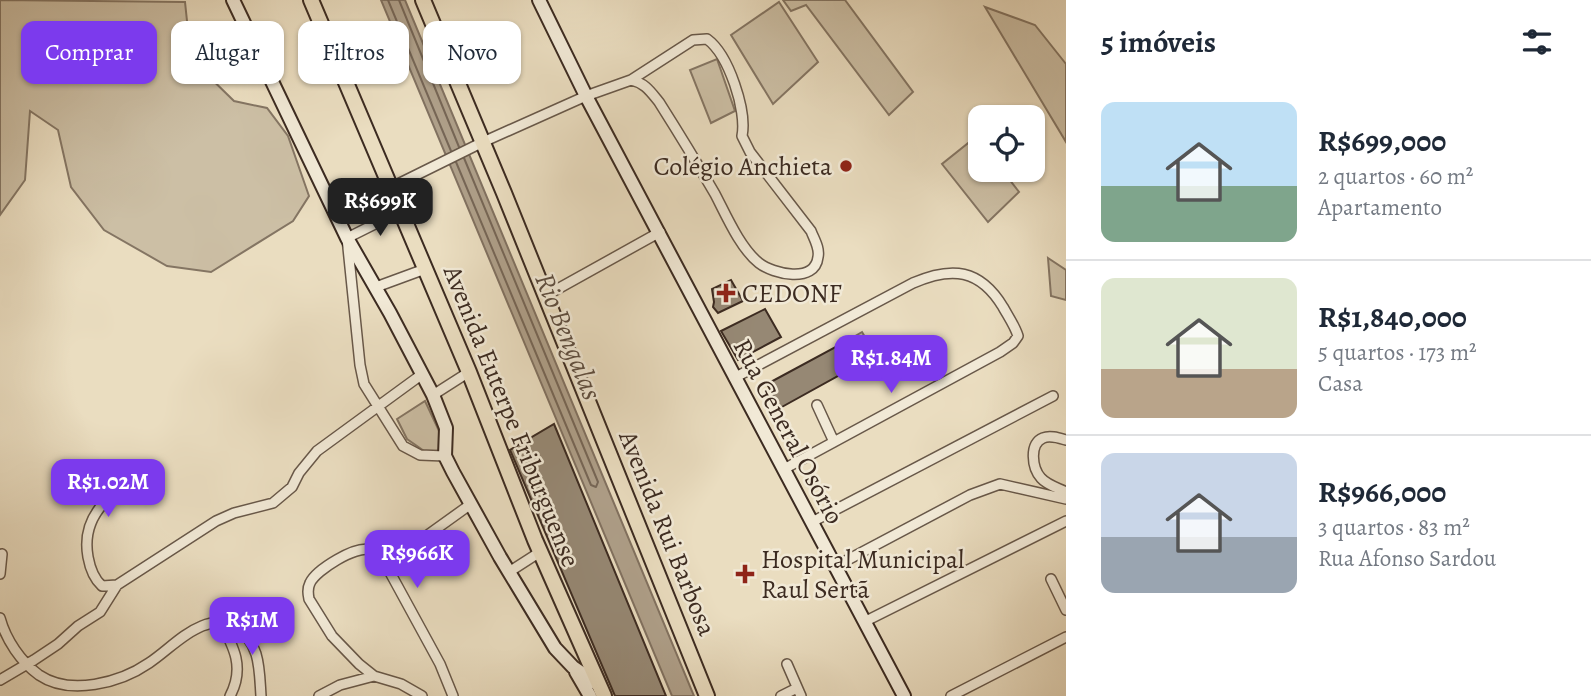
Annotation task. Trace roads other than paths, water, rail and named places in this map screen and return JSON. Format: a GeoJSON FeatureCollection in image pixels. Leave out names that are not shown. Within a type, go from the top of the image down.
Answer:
{"type":"FeatureCollection","features":[{"type":"Feature","properties":{"kind":"main road","name":"Avenida Euterpe Friburguense"},"geometry":{"type":"LineString","coordinates":[[310,0],[469,372],[597,692]]}},
{"type":"Feature","properties":{"kind":"main road","name":"Avenida Rui Barbosa"},"geometry":{"type":"LineString","coordinates":[[423,0],[707,696]]}},
{"type":"Feature","properties":{"kind":"street"},"geometry":{"type":"LineString","coordinates":[[233,0],[347,238],[433,395],[447,436],[445,456],[509,572],[555,648],[597,692]]}},
{"type":"Feature","properties":{"kind":"street","name":"Rua General Osório"},"geometry":{"type":"LineString","coordinates":[[540,0],[586,96],[904,696]]}},
{"type":"Feature","properties":{"kind":"street"},"geometry":{"type":"LineString","coordinates":[[390,188],[483,142],[586,96],[631,80],[700,38],[712,43],[719,51],[741,102],[744,125],[741,136],[750,152],[811,231],[817,245],[818,257],[814,267],[804,273],[778,272],[758,262],[735,231],[659,102],[641,82],[631,80]]}},
{"type":"Feature","properties":{"kind":"street"},"geometry":{"type":"LineString","coordinates":[[347,238],[399,212]]}},
{"type":"Feature","properties":{"kind":"street"},"geometry":{"type":"LineString","coordinates":[[545,296],[660,232]]}},
{"type":"Feature","properties":{"kind":"street"},"geometry":{"type":"LineString","coordinates":[[347,238],[364,384],[398,440],[408,450],[420,455],[445,456]]}},
{"type":"Feature","properties":{"kind":"street"},"geometry":{"type":"LineString","coordinates":[[376,287],[425,269]]}},
{"type":"Feature","properties":{"kind":"street"},"geometry":{"type":"LineString","coordinates":[[734,377],[913,283],[938,274],[958,273],[972,276],[981,281],[1002,304],[1018,336],[1013,344],[784,469]]}},
{"type":"Feature","properties":{"kind":"street"},"geometry":{"type":"LineString","coordinates":[[433,395],[469,372]]}},
{"type":"Feature","properties":{"kind":"street"},"geometry":{"type":"LineString","coordinates":[[0,680],[58,644],[78,626],[100,612],[117,585],[216,521],[234,513],[273,503],[292,486],[317,451],[421,375]]}},
{"type":"Feature","properties":{"kind":"street"},"geometry":{"type":"LineString","coordinates":[[812,522],[1053,396]]}},
{"type":"Feature","properties":{"kind":"street"},"geometry":{"type":"LineString","coordinates":[[817,405],[834,442]]}},
{"type":"Feature","properties":{"kind":"street"},"geometry":{"type":"LineString","coordinates":[[1066,440],[1052,437],[1040,439],[1036,444],[1033,462],[1035,470],[1044,481],[1066,492]]}},
{"type":"Feature","properties":{"kind":"street"},"geometry":{"type":"LineString","coordinates":[[117,585],[102,586],[92,575],[86,538],[92,517],[108,499],[131,482],[153,473]]}},
{"type":"Feature","properties":{"kind":"street"},"geometry":{"type":"LineString","coordinates":[[836,566],[992,486],[1000,484],[1066,499]]}},
{"type":"Feature","properties":{"kind":"street"},"geometry":{"type":"LineString","coordinates":[[386,565],[471,504]]}},
{"type":"Feature","properties":{"kind":"street"},"geometry":{"type":"LineString","coordinates":[[864,622],[1066,521]]}},
{"type":"Feature","properties":{"kind":"street"},"geometry":{"type":"LineString","coordinates":[[422,696],[401,684],[374,676],[349,655],[332,636],[312,606],[307,592],[312,579],[354,551],[374,551],[386,565],[440,664],[453,696]]}},
{"type":"Feature","properties":{"kind":"street"},"geometry":{"type":"LineString","coordinates":[[509,572],[540,552]]}},
{"type":"Feature","properties":{"kind":"street"},"geometry":{"type":"LineString","coordinates":[[0,573],[2,554]]}},
{"type":"Feature","properties":{"kind":"street"},"geometry":{"type":"LineString","coordinates":[[1051,579],[1066,610]]}},
{"type":"Feature","properties":{"kind":"street"},"geometry":{"type":"LineString","coordinates":[[0,618],[12,644],[27,665],[54,684],[68,686],[97,684],[136,670],[201,626],[220,621],[239,629],[250,642],[258,663],[261,696]]}},
{"type":"Feature","properties":{"kind":"street"},"geometry":{"type":"LineString","coordinates":[[220,621],[233,645],[238,664],[237,679],[230,696]]}},
{"type":"Feature","properties":{"kind":"street"},"geometry":{"type":"LineString","coordinates":[[951,696],[1066,638]]}},
{"type":"Feature","properties":{"kind":"street"},"geometry":{"type":"LineString","coordinates":[[781,696],[799,692],[787,664]]}},
{"type":"Feature","properties":{"kind":"street"},"geometry":{"type":"LineString","coordinates":[[319,696],[340,685],[374,676]]}},
{"type":"Feature","properties":{"kind":"water"},"geometry":{"type":"Polygon","coordinates":[[[381,0],[405,0],[423,43],[423,84],[440,84],[694,696],[672,696],[409,67],[409,21],[390,21],[381,0]]]}},
{"type":"Feature","properties":{"kind":"place","name":"Colégio Anchieta"},"geometry":{"type":"Point","coordinates":[846,166]}},
{"type":"Feature","properties":{"kind":"place","name":"CEDONF"},"geometry":{"type":"Point","coordinates":[726,293]}},
{"type":"Feature","properties":{"kind":"place","name":"Hospital Municipal Raul Sertã"},"geometry":{"type":"Point","coordinates":[745,574]}},
{"type":"Feature","properties":{"kind":"water label","name":"Rio Bengalas"},"geometry":{"type":"Point","coordinates":[569,336]}}]}
